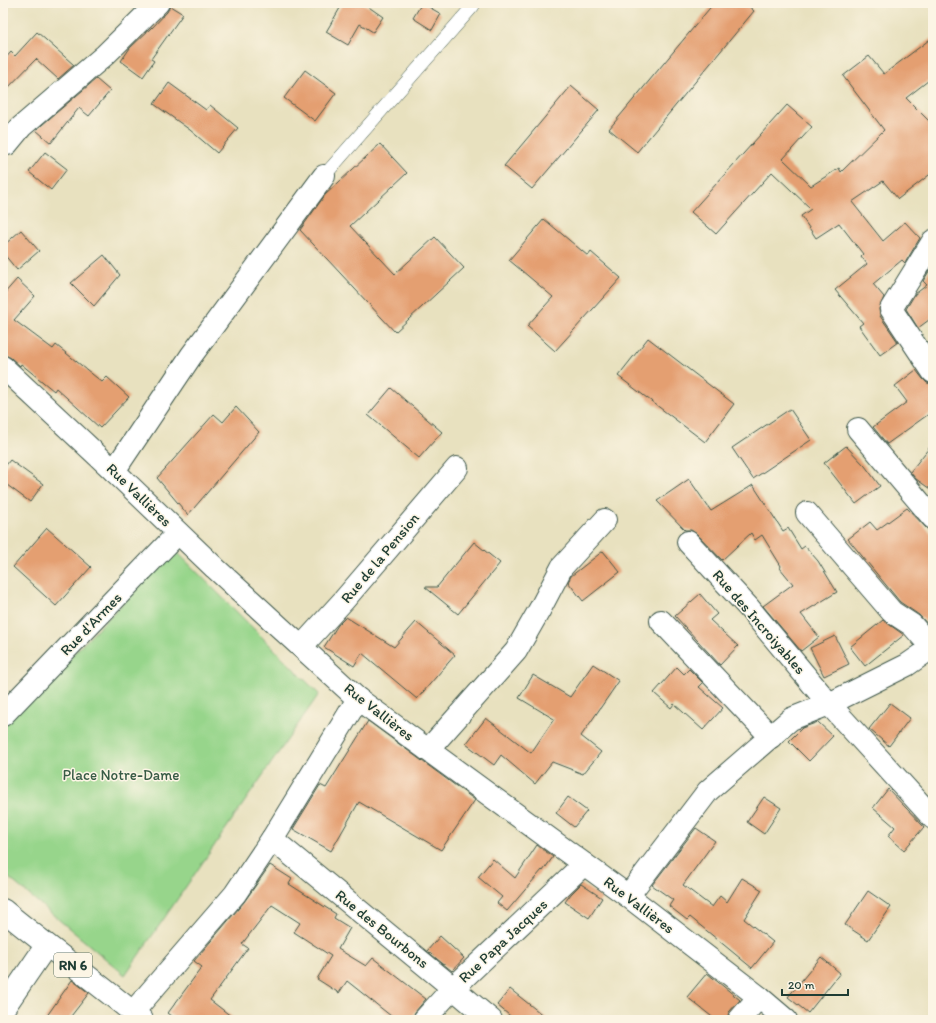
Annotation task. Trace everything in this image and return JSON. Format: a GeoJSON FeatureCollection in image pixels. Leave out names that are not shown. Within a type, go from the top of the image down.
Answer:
{"type":"FeatureCollection","features":[{"type":"Feature","properties":{"kind":"street"},"geometry":{"type":"LineString","coordinates":[[7,144],[22,127],[105,55],[158,3]]}},
{"type":"Feature","properties":{"kind":"street"},"geometry":{"type":"LineString","coordinates":[[114,471],[191,356],[324,176]]}},
{"type":"Feature","properties":{"kind":"street"},"geometry":{"type":"LineString","coordinates":[[933,241],[891,309],[933,372]]}},
{"type":"Feature","properties":{"kind":"street","name":"Rue Vallières"},"geometry":{"type":"LineString","coordinates":[[3,367],[178,533],[358,699],[628,896],[786,1020]]}},
{"type":"Feature","properties":{"kind":"street"},"geometry":{"type":"LineString","coordinates":[[858,429],[933,518]]}},
{"type":"Feature","properties":{"kind":"street","name":"Rue de la Pension"},"geometry":{"type":"LineString","coordinates":[[302,646],[344,600],[457,468]]}},
{"type":"Feature","properties":{"kind":"street"},"geometry":{"type":"LineString","coordinates":[[628,896],[708,792],[791,719],[829,704],[907,665],[932,648],[912,625],[892,612],[807,513]]}},
{"type":"Feature","properties":{"kind":"street"},"geometry":{"type":"LineString","coordinates":[[428,750],[516,651],[562,567],[606,520]]}},
{"type":"Feature","properties":{"kind":"street","name":"Rue d'Armes"},"geometry":{"type":"LineString","coordinates":[[3,715],[178,533]]}},
{"type":"Feature","properties":{"kind":"street","name":"Rue des Incroiyables"},"geometry":{"type":"LineString","coordinates":[[688,542],[749,608],[829,704],[933,818]]}},
{"type":"Feature","properties":{"kind":"street"},"geometry":{"type":"LineString","coordinates":[[661,621],[771,737]]}},
{"type":"Feature","properties":{"kind":"street"},"geometry":{"type":"LineString","coordinates":[[138,1016],[235,894],[272,839],[358,699]]}},
{"type":"Feature","properties":{"kind":"street","name":"Rue des Bourbons"},"geometry":{"type":"LineString","coordinates":[[272,839],[491,1020]]}},
{"type":"Feature","properties":{"kind":"street","name":"Rue Papa Jacques"},"geometry":{"type":"LineString","coordinates":[[424,1020],[453,988],[584,864]]}},
{"type":"Feature","properties":{"kind":"street","name":"RN 6"},"geometry":{"type":"LineString","coordinates":[[3,910],[42,951],[73,964],[138,1016]]}},
{"type":"Feature","properties":{"kind":"street"},"geometry":{"type":"LineString","coordinates":[[3,1009],[42,951]]}},
{"type":"Feature","properties":{"kind":"street"},"geometry":{"type":"LineString","coordinates":[[739,1020],[758,997]]}},
{"type":"Feature","properties":{"kind":"lane"},"geometry":{"type":"LineString","coordinates":[[324,176],[473,6]]}},
{"type":"Feature","properties":{"kind":"green space","name":"Place Notre-Dame"},"geometry":{"type":"Polygon","coordinates":[[[175,550],[319,694],[125,975],[3,873],[3,726],[175,550]]]}},
{"type":"Feature","properties":{"kind":"building"},"geometry":{"type":"Polygon","coordinates":[[[343,3],[363,3],[383,17],[373,32],[360,24],[348,45],[326,32],[343,3]]]}},
{"type":"Feature","properties":{"kind":"building"},"geometry":{"type":"Polygon","coordinates":[[[422,3],[441,14],[432,30],[413,18],[422,3]]]}},
{"type":"Feature","properties":{"kind":"building"},"geometry":{"type":"Polygon","coordinates":[[[714,3],[745,3],[754,11],[637,152],[609,129],[714,3]]]}},
{"type":"Feature","properties":{"kind":"building"},"geometry":{"type":"Polygon","coordinates":[[[170,6],[183,14],[151,59],[154,61],[143,77],[121,61],[130,48],[152,28],[167,12],[170,6]]]}},
{"type":"Feature","properties":{"kind":"building"},"geometry":{"type":"Polygon","coordinates":[[[37,32],[74,65],[58,79],[36,59],[3,93],[3,61],[11,52],[15,56],[37,32]]]}},
{"type":"Feature","properties":{"kind":"building"},"geometry":{"type":"Polygon","coordinates":[[[933,37],[933,77],[906,98],[933,125],[933,172],[898,199],[883,181],[852,202],[883,241],[905,222],[920,238],[905,263],[902,260],[873,284],[884,297],[879,309],[880,316],[898,342],[880,355],[859,326],[863,323],[835,290],[867,264],[861,256],[863,254],[839,223],[816,238],[801,216],[811,209],[772,172],[716,234],[691,212],[787,105],[812,127],[783,159],[811,186],[839,168],[841,172],[884,130],[843,76],[869,56],[884,74],[933,37]]]}},
{"type":"Feature","properties":{"kind":"building"},"geometry":{"type":"Polygon","coordinates":[[[305,70],[336,93],[315,121],[284,98],[305,70]]]}},
{"type":"Feature","properties":{"kind":"building"},"geometry":{"type":"Polygon","coordinates":[[[96,79],[110,91],[89,116],[79,108],[51,143],[36,130],[96,79]]]}},
{"type":"Feature","properties":{"kind":"building"},"geometry":{"type":"Polygon","coordinates":[[[169,83],[206,110],[210,105],[238,128],[217,153],[190,130],[154,104],[169,83]]]}},
{"type":"Feature","properties":{"kind":"building"},"geometry":{"type":"Polygon","coordinates":[[[571,86],[599,110],[532,189],[504,166],[571,86]]]}},
{"type":"Feature","properties":{"kind":"building"},"geometry":{"type":"Polygon","coordinates":[[[380,144],[407,173],[350,226],[395,274],[435,237],[464,268],[395,332],[300,230],[325,195],[380,144]]]}},
{"type":"Feature","properties":{"kind":"building"},"geometry":{"type":"Polygon","coordinates":[[[45,152],[67,169],[51,190],[29,172],[45,152]]]}},
{"type":"Feature","properties":{"kind":"building"},"geometry":{"type":"Polygon","coordinates":[[[544,219],[588,256],[591,252],[621,278],[555,351],[527,326],[553,297],[509,260],[544,219]]]}},
{"type":"Feature","properties":{"kind":"building"},"geometry":{"type":"Polygon","coordinates":[[[21,230],[39,251],[17,270],[3,253],[3,246],[21,230]]]}},
{"type":"Feature","properties":{"kind":"building"},"geometry":{"type":"Polygon","coordinates":[[[104,255],[120,275],[94,306],[71,283],[104,255]]]}},
{"type":"Feature","properties":{"kind":"building"},"geometry":{"type":"Polygon","coordinates":[[[933,265],[933,317],[918,328],[906,309],[915,294],[927,285],[923,281],[933,265]]]}},
{"type":"Feature","properties":{"kind":"building"},"geometry":{"type":"Polygon","coordinates":[[[17,279],[35,296],[14,320],[53,349],[56,345],[102,382],[107,377],[129,397],[100,428],[56,388],[54,391],[21,364],[20,366],[11,358],[3,354],[3,295],[17,279]]]}},
{"type":"Feature","properties":{"kind":"building"},"geometry":{"type":"Polygon","coordinates":[[[648,338],[734,404],[705,442],[618,376],[648,338]]]}},
{"type":"Feature","properties":{"kind":"building"},"geometry":{"type":"Polygon","coordinates":[[[916,370],[927,383],[933,384],[933,411],[887,444],[873,427],[907,402],[895,386],[916,370]]]}},
{"type":"Feature","properties":{"kind":"building"},"geometry":{"type":"Polygon","coordinates":[[[391,388],[442,432],[419,458],[368,415],[391,388]]]}},
{"type":"Feature","properties":{"kind":"building"},"geometry":{"type":"Polygon","coordinates":[[[236,407],[259,432],[188,515],[157,478],[214,414],[223,422],[236,407]]]}},
{"type":"Feature","properties":{"kind":"building"},"geometry":{"type":"Polygon","coordinates":[[[790,409],[811,440],[753,479],[732,448],[790,409]]]}},
{"type":"Feature","properties":{"kind":"building"},"geometry":{"type":"Polygon","coordinates":[[[933,443],[933,491],[916,479],[910,472],[933,443]]]}},
{"type":"Feature","properties":{"kind":"building"},"geometry":{"type":"Polygon","coordinates":[[[846,446],[865,466],[880,486],[856,504],[824,463],[846,446]]]}},
{"type":"Feature","properties":{"kind":"building"},"geometry":{"type":"Polygon","coordinates":[[[10,460],[43,484],[30,502],[3,482],[3,469],[10,460]]]}},
{"type":"Feature","properties":{"kind":"building"},"geometry":{"type":"Polygon","coordinates":[[[689,479],[711,511],[753,485],[783,531],[788,528],[801,549],[805,546],[818,561],[837,592],[801,614],[819,637],[801,651],[763,606],[793,584],[780,568],[781,566],[762,535],[755,540],[751,533],[722,560],[697,534],[691,530],[685,530],[657,501],[689,479]]]}},
{"type":"Feature","properties":{"kind":"building"},"geometry":{"type":"Polygon","coordinates":[[[907,508],[933,535],[933,630],[919,615],[900,602],[848,539],[870,522],[877,530],[907,508]]]}},
{"type":"Feature","properties":{"kind":"building"},"geometry":{"type":"Polygon","coordinates":[[[47,528],[91,567],[56,606],[13,567],[47,528]]]}},
{"type":"Feature","properties":{"kind":"building"},"geometry":{"type":"Polygon","coordinates":[[[474,542],[500,563],[458,614],[425,587],[437,587],[474,542]]]}},
{"type":"Feature","properties":{"kind":"building"},"geometry":{"type":"Polygon","coordinates":[[[603,551],[620,572],[583,601],[568,582],[571,576],[603,551]]]}},
{"type":"Feature","properties":{"kind":"building"},"geometry":{"type":"Polygon","coordinates":[[[700,594],[717,614],[710,620],[738,646],[720,665],[675,616],[700,594]]]}},
{"type":"Feature","properties":{"kind":"building"},"geometry":{"type":"Polygon","coordinates":[[[346,617],[394,647],[416,622],[455,655],[417,699],[362,653],[354,666],[324,647],[338,625],[346,617]]]}},
{"type":"Feature","properties":{"kind":"building"},"geometry":{"type":"Polygon","coordinates":[[[883,620],[904,635],[865,666],[850,647],[883,620]]]}},
{"type":"Feature","properties":{"kind":"building"},"geometry":{"type":"Polygon","coordinates":[[[835,636],[849,664],[824,676],[810,648],[835,636]]]}},
{"type":"Feature","properties":{"kind":"building"},"geometry":{"type":"Polygon","coordinates":[[[593,664],[619,681],[581,736],[601,752],[583,774],[552,762],[535,784],[501,755],[494,765],[466,744],[486,718],[531,753],[554,719],[519,698],[533,675],[570,697],[593,664]]]}},
{"type":"Feature","properties":{"kind":"building"},"geometry":{"type":"Polygon","coordinates":[[[677,667],[684,674],[689,669],[703,683],[699,687],[723,708],[703,730],[674,704],[671,708],[654,693],[677,667]]]}},
{"type":"Feature","properties":{"kind":"building"},"geometry":{"type":"Polygon","coordinates":[[[890,703],[910,718],[889,746],[869,729],[890,703]]]}},
{"type":"Feature","properties":{"kind":"building"},"geometry":{"type":"Polygon","coordinates":[[[368,721],[475,800],[441,850],[359,802],[331,851],[293,829],[320,785],[326,788],[368,721]]]}},
{"type":"Feature","properties":{"kind":"building"},"geometry":{"type":"Polygon","coordinates":[[[818,722],[833,736],[809,761],[789,741],[802,728],[818,722]]]}},
{"type":"Feature","properties":{"kind":"building"},"geometry":{"type":"Polygon","coordinates":[[[888,789],[924,827],[904,850],[888,836],[895,827],[873,808],[888,789]]]}},
{"type":"Feature","properties":{"kind":"building"},"geometry":{"type":"Polygon","coordinates":[[[568,797],[587,811],[574,827],[556,813],[568,797]]]}},
{"type":"Feature","properties":{"kind":"building"},"geometry":{"type":"Polygon","coordinates":[[[764,797],[781,808],[764,834],[747,822],[764,797]]]}},
{"type":"Feature","properties":{"kind":"building"},"geometry":{"type":"Polygon","coordinates":[[[696,828],[715,841],[683,885],[712,907],[720,896],[727,902],[742,878],[762,890],[744,919],[773,942],[752,968],[690,917],[687,920],[669,906],[673,900],[652,885],[696,828]]]}},
{"type":"Feature","properties":{"kind":"building"},"geometry":{"type":"Polygon","coordinates":[[[537,845],[553,857],[543,871],[542,870],[507,911],[497,903],[502,897],[478,877],[493,859],[515,878],[537,845]]]}},
{"type":"Feature","properties":{"kind":"building"},"geometry":{"type":"Polygon","coordinates":[[[270,865],[292,879],[289,884],[336,914],[334,918],[350,928],[338,949],[366,966],[373,958],[426,999],[415,1012],[412,1020],[396,1020],[347,981],[339,993],[317,979],[331,956],[294,932],[300,923],[272,905],[242,944],[248,948],[210,1000],[236,1020],[177,1020],[168,1013],[202,967],[194,961],[244,902],[270,865]]]}},
{"type":"Feature","properties":{"kind":"building"},"geometry":{"type":"Polygon","coordinates":[[[581,884],[602,898],[589,918],[565,902],[581,884]]]}},
{"type":"Feature","properties":{"kind":"building"},"geometry":{"type":"Polygon","coordinates":[[[868,891],[891,907],[868,940],[845,925],[868,891]]]}},
{"type":"Feature","properties":{"kind":"building"},"geometry":{"type":"Polygon","coordinates":[[[440,936],[464,958],[452,971],[427,951],[440,936]]]}},
{"type":"Feature","properties":{"kind":"building"},"geometry":{"type":"Polygon","coordinates":[[[821,957],[840,973],[808,1013],[788,997],[821,957]]]}},
{"type":"Feature","properties":{"kind":"building"},"geometry":{"type":"Polygon","coordinates":[[[707,973],[740,1000],[729,1012],[727,1020],[716,1020],[687,997],[707,973]]]}},
{"type":"Feature","properties":{"kind":"building"},"geometry":{"type":"Polygon","coordinates":[[[72,980],[89,993],[68,1020],[44,1020],[72,980]]]}},
{"type":"Feature","properties":{"kind":"building"},"geometry":{"type":"Polygon","coordinates":[[[510,989],[549,1020],[515,1020],[497,1005],[510,989]]]}}]}
